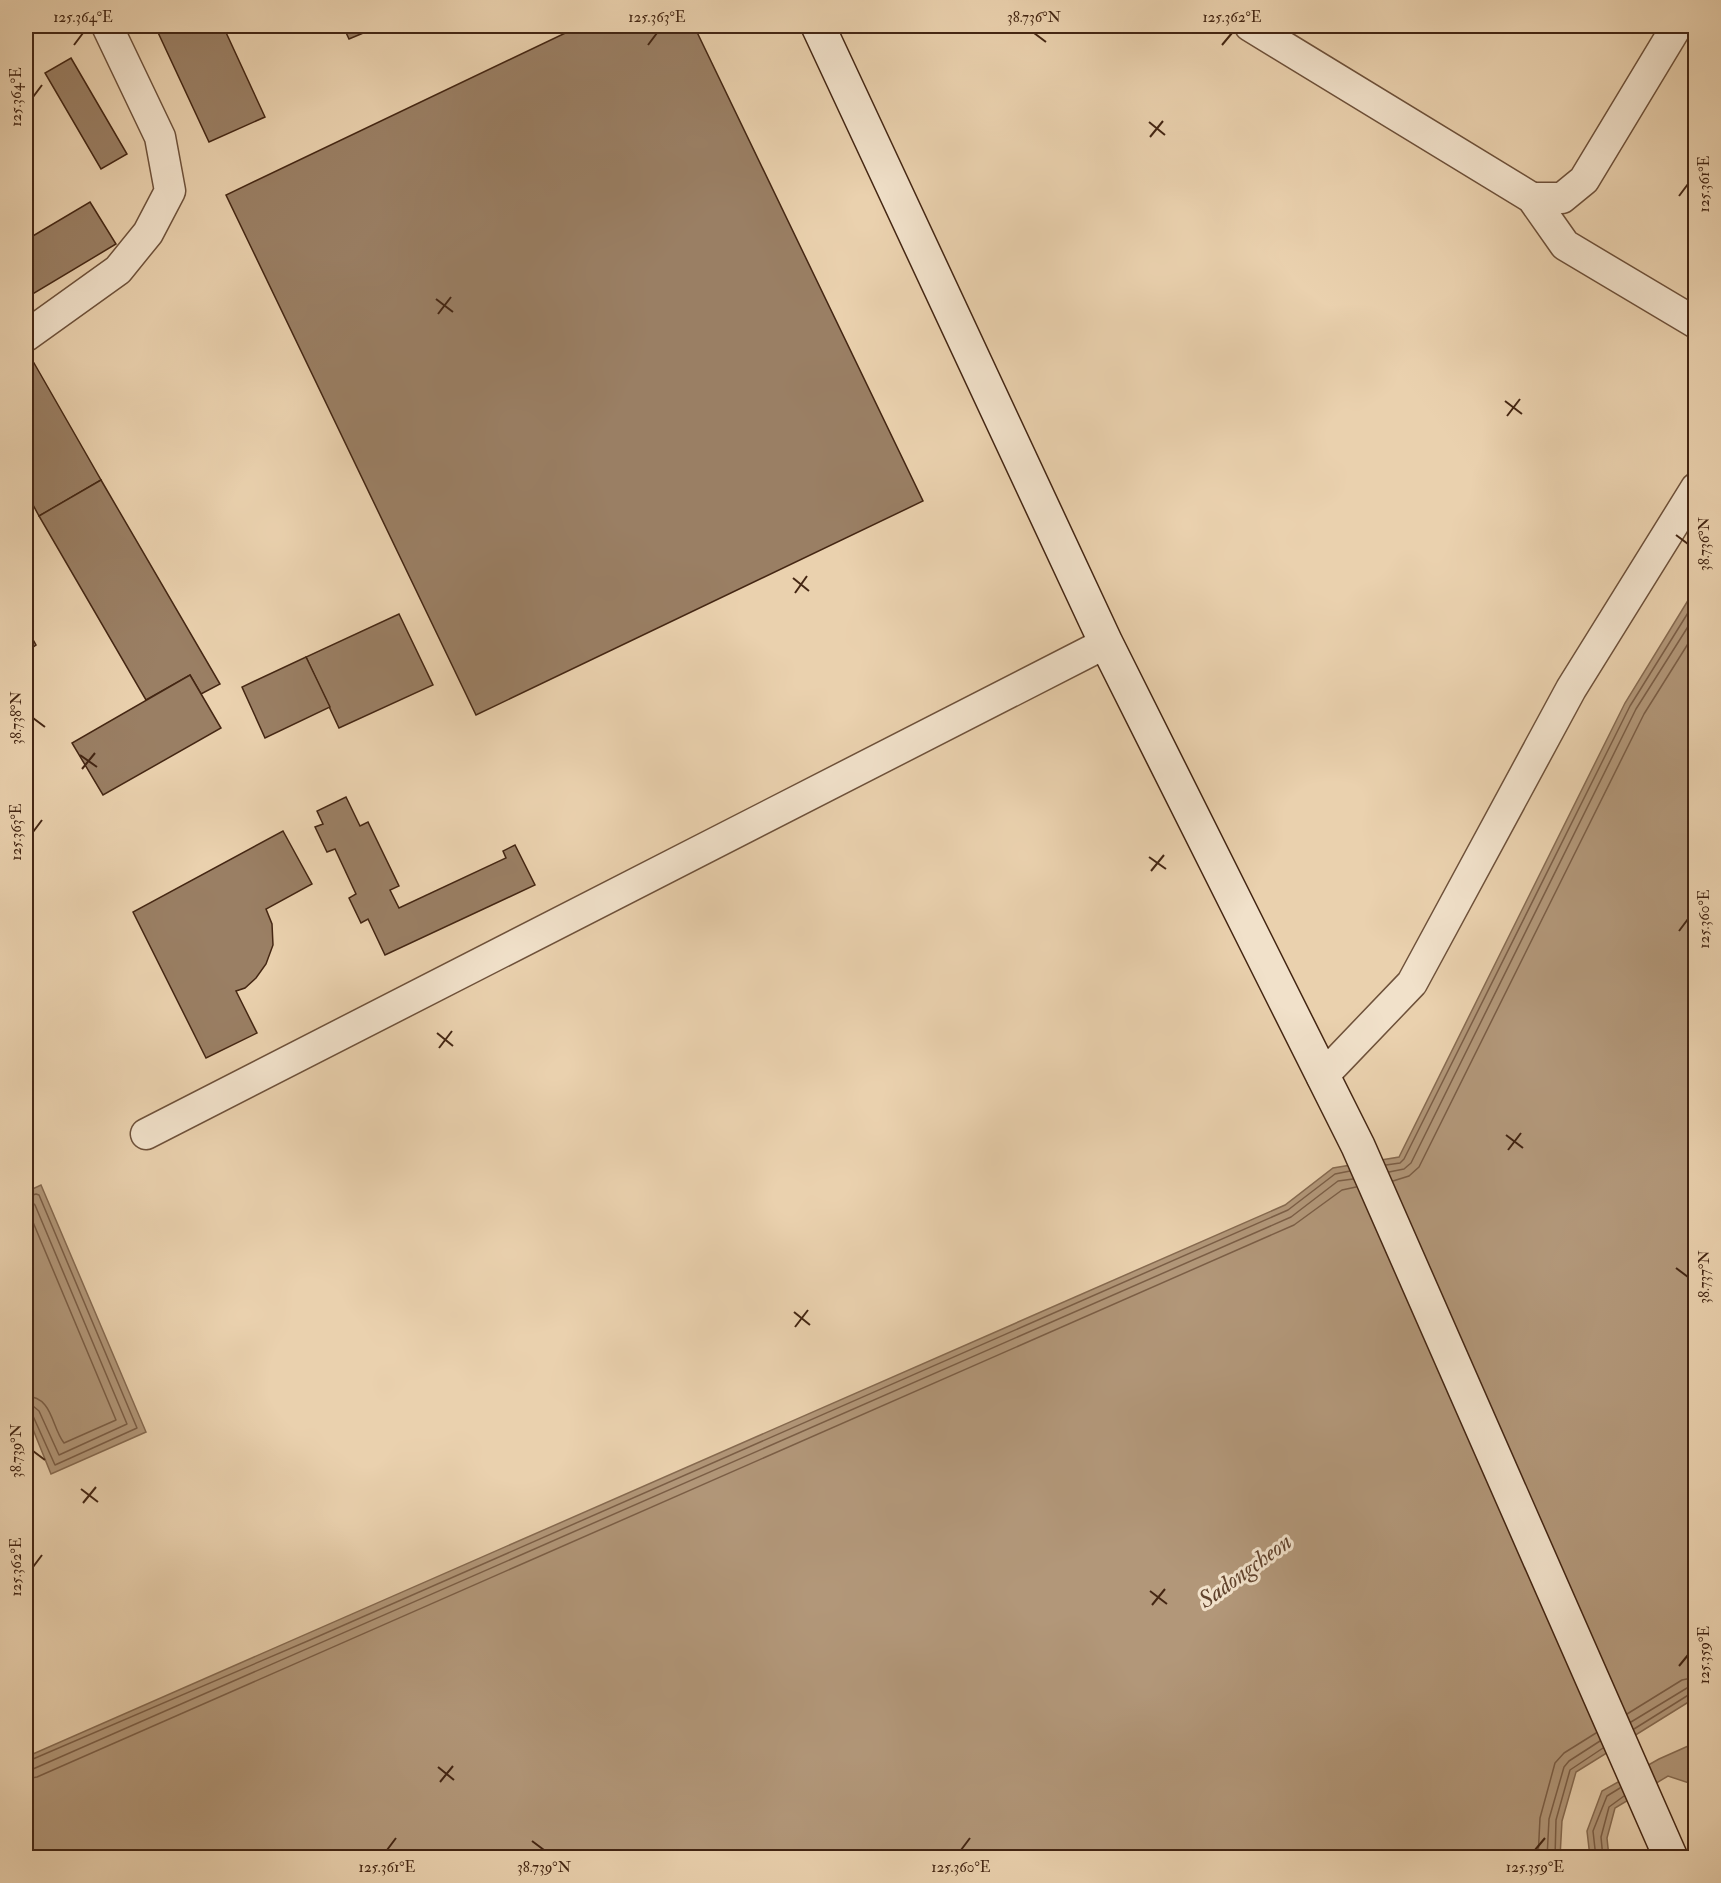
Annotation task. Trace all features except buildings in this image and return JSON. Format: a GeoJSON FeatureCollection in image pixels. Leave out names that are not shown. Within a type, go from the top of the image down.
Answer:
{"type":"FeatureCollection","features":[{"type":"Feature","properties":{"kind":"main road"},"geometry":{"type":"LineString","coordinates":[[818,26],[1106,643],[1358,1146],[1671,1857]]}},
{"type":"Feature","properties":{"kind":"street"},"geometry":{"type":"LineString","coordinates":[[26,336],[118,270],[148,233],[170,191],[160,137],[107,26]]}},
{"type":"Feature","properties":{"kind":"street"},"geometry":{"type":"LineString","coordinates":[[1250,26],[1532,198],[1565,245],[1695,323]]}},
{"type":"Feature","properties":{"kind":"street"},"geometry":{"type":"LineString","coordinates":[[1532,198],[1562,198],[1584,180],[1677,26]]}},
{"type":"Feature","properties":{"kind":"street"},"geometry":{"type":"LineString","coordinates":[[1322,1077],[1412,983],[1571,689],[1695,488]]}},
{"type":"Feature","properties":{"kind":"street"},"geometry":{"type":"LineString","coordinates":[[146,1134],[1106,643]]}},
{"type":"Feature","properties":{"kind":"water","name":"Sadongcheon"},"geometry":{"type":"Polygon","coordinates":[[[1695,589],[1695,1698],[1576,1772],[1562,1821],[1560,1857],[26,1857],[26,1757],[1285,1205],[1333,1168],[1399,1157],[1625,703],[1695,589]]]}},
{"type":"Feature","properties":{"kind":"water"},"geometry":{"type":"Polygon","coordinates":[[[41,1185],[146,1432],[51,1474],[26,1412],[26,1192],[41,1185]]]}},
{"type":"Feature","properties":{"kind":"water"},"geometry":{"type":"Polygon","coordinates":[[[1695,1743],[1695,1785],[1668,1776],[1615,1808],[1607,1838],[1609,1857],[1590,1857],[1587,1831],[1602,1791],[1659,1759],[1695,1743]]]}}]}
